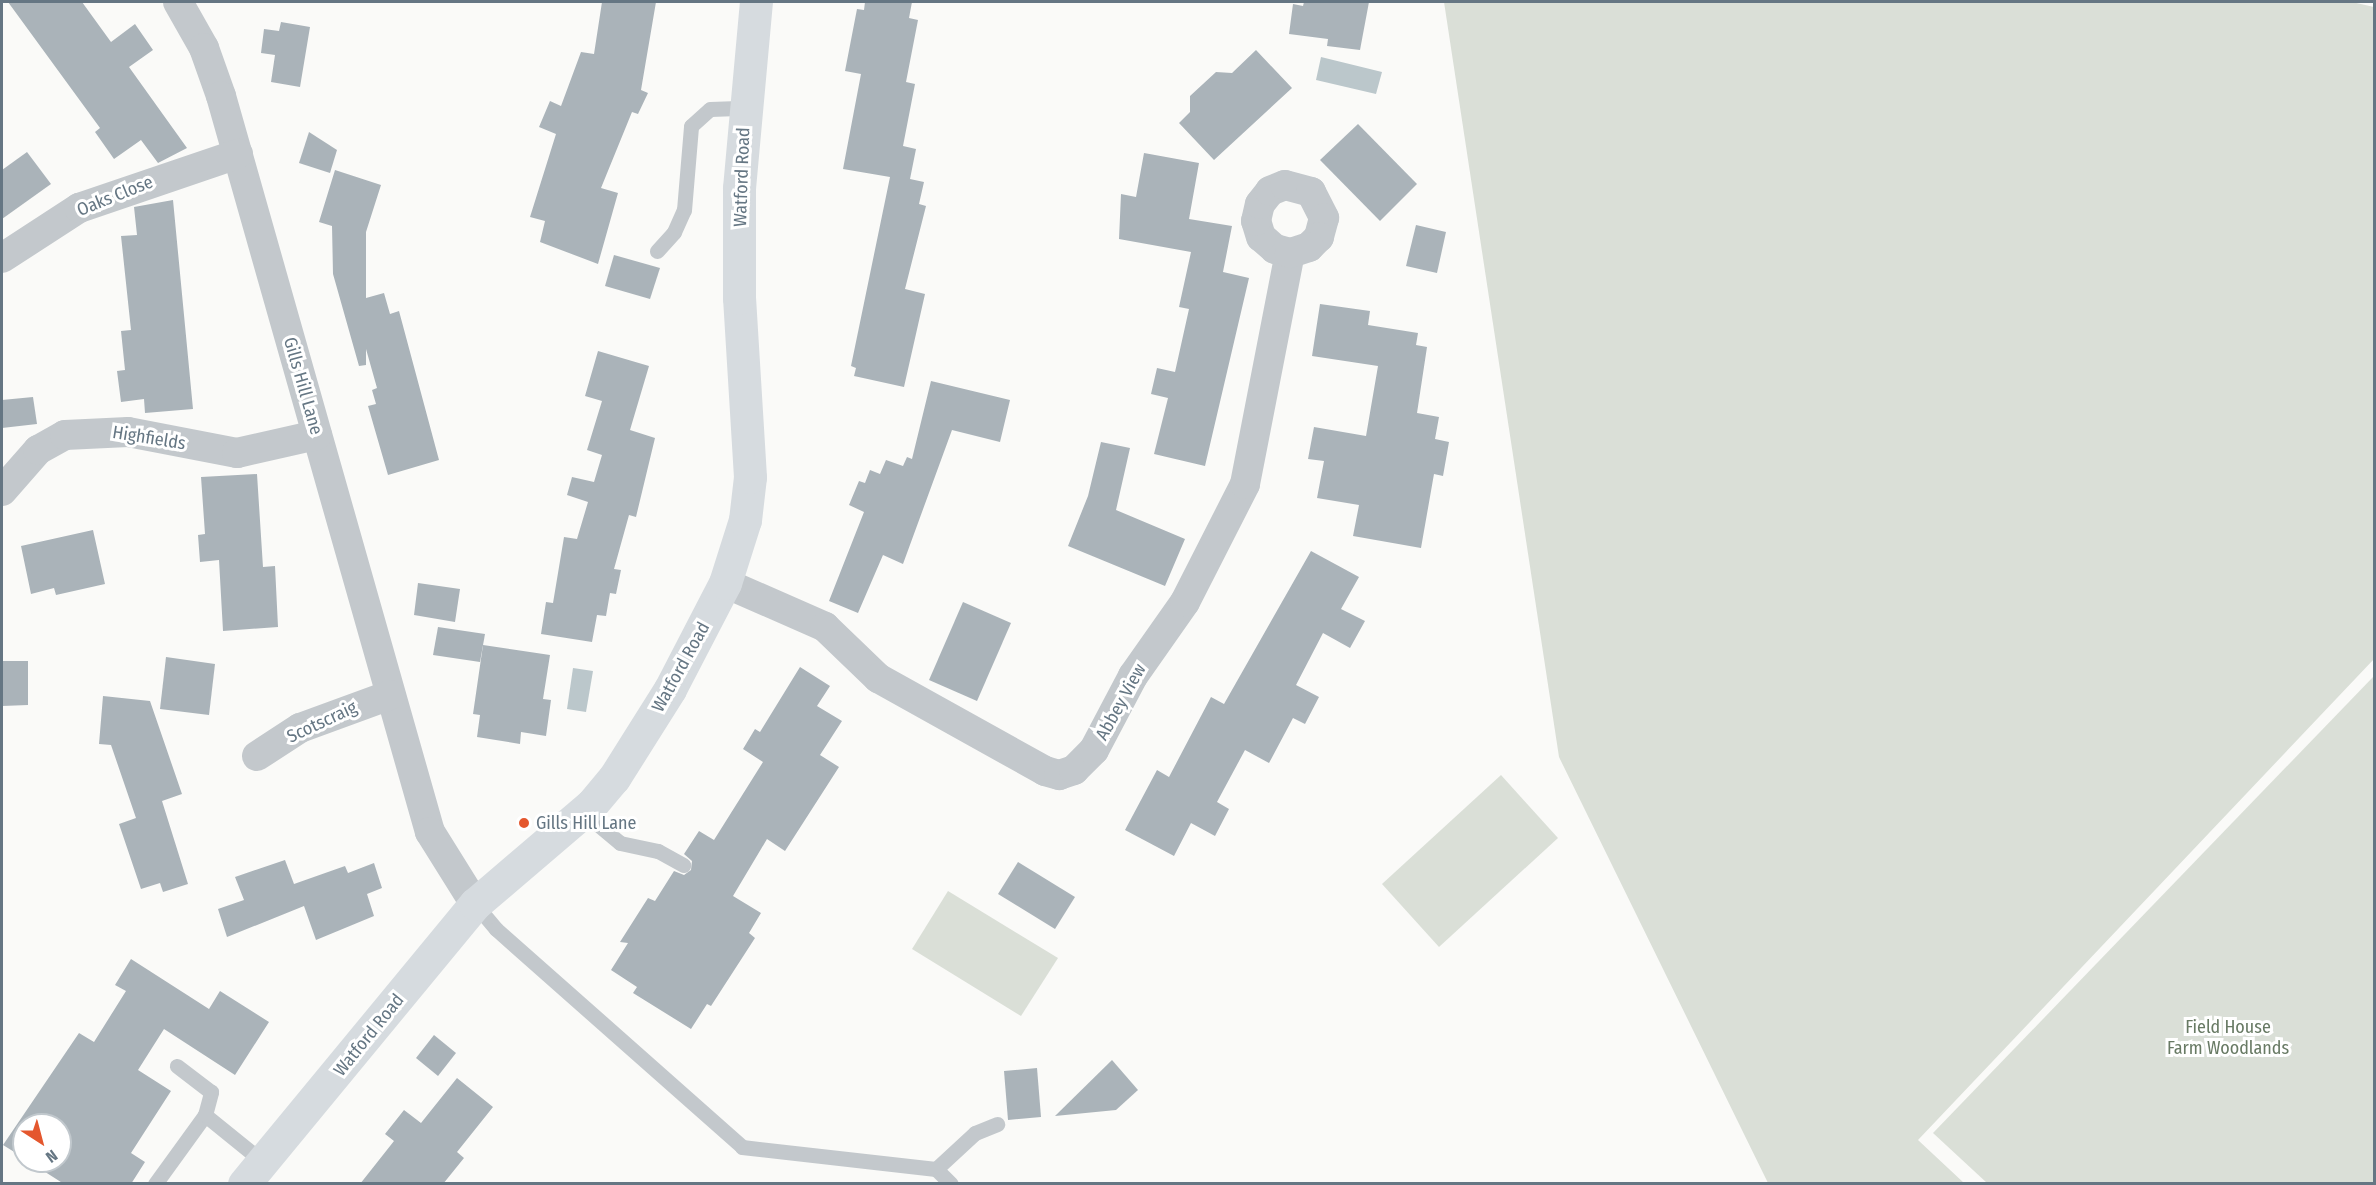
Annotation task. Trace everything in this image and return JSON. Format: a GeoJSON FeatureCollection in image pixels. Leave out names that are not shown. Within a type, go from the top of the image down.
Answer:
{"type":"FeatureCollection","features":[{"type":"Feature","properties":{"kind":"main road","name":"Watford Road"},"geometry":{"type":"LineString","coordinates":[[254,1173],[475,904],[583,812],[634,749],[725,583],[745,520],[750,477],[739,298],[739,188],[756,2]]}},
{"type":"Feature","properties":{"kind":"street","name":"Gills Hill Lane"},"geometry":{"type":"LineString","coordinates":[[178,2],[204,48],[238,154],[430,832],[475,904]]}},
{"type":"Feature","properties":{"kind":"street","name":"Oaks Close"},"geometry":{"type":"LineString","coordinates":[[2,258],[79,208],[238,154]]}},
{"type":"Feature","properties":{"kind":"street","name":"Abbey View"},"geometry":{"type":"LineString","coordinates":[[725,583],[825,627],[878,678],[1045,771],[1059,775],[1074,770],[1094,750],[1133,676],[1185,602],[1245,484],[1290,253]]}},
{"type":"Feature","properties":{"kind":"street","name":"Highfields"},"geometry":{"type":"LineString","coordinates":[[2,492],[38,450],[65,435],[128,432],[237,453],[317,435]]}},
{"type":"Feature","properties":{"kind":"street","name":"Scotscraig"},"geometry":{"type":"LineString","coordinates":[[257,756],[300,728],[390,695]]}},
{"type":"Feature","properties":{"kind":"lane"},"geometry":{"type":"LineString","coordinates":[[657,250],[674,232],[684,210],[691,126],[710,109],[745,108]]}},
{"type":"Feature","properties":{"kind":"lane"},"geometry":{"type":"LineString","coordinates":[[583,812],[620,843],[658,851],[683,865]]}},
{"type":"Feature","properties":{"kind":"lane"},"geometry":{"type":"LineString","coordinates":[[475,904],[496,929],[742,1147],[936,1170],[951,1184]]}},
{"type":"Feature","properties":{"kind":"lane"},"geometry":{"type":"LineString","coordinates":[[155,1184],[205,1115],[211,1092],[177,1066]]}},
{"type":"Feature","properties":{"kind":"lane"},"geometry":{"type":"LineString","coordinates":[[205,1115],[254,1173]]}},
{"type":"Feature","properties":{"kind":"lane"},"geometry":{"type":"LineString","coordinates":[[936,1170],[975,1133],[998,1124]]}},
{"type":"Feature","properties":{"kind":"green space"},"geometry":{"type":"Polygon","coordinates":[[[1444,2],[2352,2],[2374,7],[2374,659],[1918,1140],[1964,1183],[1768,1183],[1559,757],[1444,2]]]}},
{"type":"Feature","properties":{"kind":"green space","name":"Field House Farm Woodlands"},"geometry":{"type":"Polygon","coordinates":[[[2374,676],[2374,1183],[1987,1183],[1933,1133],[2374,676]]]}},
{"type":"Feature","properties":{"kind":"green space"},"geometry":{"type":"Polygon","coordinates":[[[1501,775],[1558,838],[1439,947],[1382,884],[1501,775]]]}},
{"type":"Feature","properties":{"kind":"green space"},"geometry":{"type":"Polygon","coordinates":[[[948,891],[1058,958],[1021,1016],[912,949],[948,891]]]}},
{"type":"Feature","properties":{"kind":"shaded area"},"geometry":{"type":"Polygon","coordinates":[[[1321,57],[1382,72],[1376,94],[1316,80],[1321,57]]]}},
{"type":"Feature","properties":{"kind":"shaded area"},"geometry":{"type":"Polygon","coordinates":[[[573,668],[593,671],[586,712],[567,709],[573,668]]]}},
{"type":"Feature","properties":{"kind":"building"},"geometry":{"type":"Polygon","coordinates":[[[8,2],[82,2],[111,42],[135,24],[153,50],[129,67],[187,148],[158,163],[141,140],[114,159],[95,132],[100,128],[8,2]]]}},
{"type":"Feature","properties":{"kind":"building"},"geometry":{"type":"Polygon","coordinates":[[[602,2],[656,2],[641,90],[648,93],[638,114],[632,112],[601,188],[618,193],[598,264],[540,242],[545,221],[530,217],[556,134],[539,127],[550,101],[561,106],[581,52],[594,54],[602,2]]]}},
{"type":"Feature","properties":{"kind":"building"},"geometry":{"type":"Polygon","coordinates":[[[865,2],[912,2],[909,18],[918,20],[906,82],[915,84],[903,146],[916,149],[910,179],[924,182],[919,204],[926,206],[905,289],[925,294],[904,387],[854,376],[856,368],[851,366],[890,177],[843,169],[861,74],[845,71],[857,9],[864,10],[865,2]]]}},
{"type":"Feature","properties":{"kind":"building"},"geometry":{"type":"Polygon","coordinates":[[[1304,2],[1369,2],[1360,50],[1327,46],[1328,39],[1289,34],[1293,4],[1303,6],[1304,2]]]}},
{"type":"Feature","properties":{"kind":"building"},"geometry":{"type":"Polygon","coordinates":[[[281,22],[310,27],[300,87],[271,82],[275,55],[261,53],[264,29],[279,31],[281,22]]]}},
{"type":"Feature","properties":{"kind":"building"},"geometry":{"type":"Polygon","coordinates":[[[1256,50],[1292,88],[1214,160],[1179,123],[1190,112],[1190,96],[1216,72],[1232,73],[1256,50]]]}},
{"type":"Feature","properties":{"kind":"building"},"geometry":{"type":"Polygon","coordinates":[[[1358,124],[1417,184],[1380,221],[1320,160],[1358,124]]]}},
{"type":"Feature","properties":{"kind":"building"},"geometry":{"type":"Polygon","coordinates":[[[309,132],[337,150],[330,173],[299,163],[309,132]]]}},
{"type":"Feature","properties":{"kind":"building"},"geometry":{"type":"Polygon","coordinates":[[[27,152],[51,184],[2,219],[2,170],[27,152]]]}},
{"type":"Feature","properties":{"kind":"building"},"geometry":{"type":"Polygon","coordinates":[[[1144,153],[1199,163],[1189,219],[1232,226],[1223,272],[1249,278],[1205,466],[1154,454],[1168,398],[1151,394],[1157,368],[1175,372],[1189,309],[1179,307],[1191,252],[1119,239],[1121,194],[1136,197],[1144,153]]]}},
{"type":"Feature","properties":{"kind":"building"},"geometry":{"type":"Polygon","coordinates":[[[335,170],[381,185],[366,232],[366,298],[384,293],[390,314],[399,311],[439,460],[388,475],[368,406],[376,404],[372,390],[377,388],[366,349],[366,365],[359,366],[333,274],[332,226],[319,222],[335,170]]]}},
{"type":"Feature","properties":{"kind":"building"},"geometry":{"type":"Polygon","coordinates":[[[173,200],[193,409],[145,413],[144,399],[121,402],[117,371],[125,370],[121,331],[131,330],[121,236],[137,235],[134,207],[173,200]]]}},
{"type":"Feature","properties":{"kind":"building"},"geometry":{"type":"Polygon","coordinates":[[[1416,225],[1446,232],[1437,273],[1406,266],[1416,225]]]}},
{"type":"Feature","properties":{"kind":"building"},"geometry":{"type":"Polygon","coordinates":[[[614,255],[660,268],[650,299],[605,286],[614,255]]]}},
{"type":"Feature","properties":{"kind":"building"},"geometry":{"type":"Polygon","coordinates":[[[1320,304],[1370,311],[1368,325],[1418,333],[1416,345],[1427,347],[1417,413],[1439,417],[1435,439],[1449,442],[1443,476],[1434,474],[1421,548],[1353,536],[1359,505],[1317,498],[1324,461],[1308,459],[1314,427],[1366,436],[1378,366],[1312,356],[1320,304]]]}},
{"type":"Feature","properties":{"kind":"building"},"geometry":{"type":"Polygon","coordinates":[[[598,351],[649,366],[630,430],[655,438],[636,517],[629,515],[614,569],[621,570],[616,594],[610,593],[606,616],[597,615],[592,642],[541,634],[546,602],[553,603],[564,537],[577,539],[588,502],[567,495],[572,477],[594,482],[602,455],[587,450],[602,401],[585,396],[598,351]]]}},
{"type":"Feature","properties":{"kind":"building"},"geometry":{"type":"Polygon","coordinates":[[[931,381],[1010,400],[1000,442],[952,430],[903,564],[883,555],[858,613],[829,601],[864,512],[849,505],[859,481],[865,483],[870,470],[880,474],[886,460],[903,466],[907,457],[912,459],[931,381]]]}},
{"type":"Feature","properties":{"kind":"building"},"geometry":{"type":"Polygon","coordinates":[[[33,397],[37,424],[2,428],[2,400],[33,397]]]}},
{"type":"Feature","properties":{"kind":"building"},"geometry":{"type":"Polygon","coordinates":[[[1101,442],[1130,448],[1116,510],[1185,539],[1165,586],[1068,546],[1088,496],[1101,442]]]}},
{"type":"Feature","properties":{"kind":"building"},"geometry":{"type":"Polygon","coordinates":[[[257,474],[263,567],[275,566],[278,627],[223,631],[219,560],[200,562],[198,535],[205,534],[201,477],[257,474]]]}},
{"type":"Feature","properties":{"kind":"building"},"geometry":{"type":"Polygon","coordinates":[[[93,530],[105,584],[56,595],[54,588],[31,594],[21,546],[93,530]]]}},
{"type":"Feature","properties":{"kind":"building"},"geometry":{"type":"Polygon","coordinates":[[[1311,551],[1359,577],[1341,609],[1365,621],[1350,648],[1323,633],[1296,685],[1319,697],[1305,724],[1293,718],[1269,763],[1245,750],[1217,802],[1229,809],[1215,836],[1191,823],[1174,856],[1125,830],[1157,770],[1169,777],[1211,697],[1224,704],[1311,551]]]}},
{"type":"Feature","properties":{"kind":"building"},"geometry":{"type":"Polygon","coordinates":[[[418,583],[460,589],[455,622],[414,615],[418,583]]]}},
{"type":"Feature","properties":{"kind":"building"},"geometry":{"type":"Polygon","coordinates":[[[963,602],[1011,623],[977,701],[929,680],[963,602]]]}},
{"type":"Feature","properties":{"kind":"building"},"geometry":{"type":"Polygon","coordinates":[[[438,627],[485,634],[480,662],[433,655],[438,627]]]}},
{"type":"Feature","properties":{"kind":"building"},"geometry":{"type":"Polygon","coordinates":[[[483,645],[550,655],[543,699],[551,700],[546,736],[521,732],[520,744],[477,737],[480,715],[473,714],[483,645]]]}},
{"type":"Feature","properties":{"kind":"building"},"geometry":{"type":"Polygon","coordinates":[[[166,657],[215,664],[209,715],[160,709],[166,657]]]}},
{"type":"Feature","properties":{"kind":"building"},"geometry":{"type":"Polygon","coordinates":[[[2,661],[28,661],[28,705],[2,706],[2,661]]]}},
{"type":"Feature","properties":{"kind":"building"},"geometry":{"type":"Polygon","coordinates":[[[800,667],[830,686],[817,706],[842,721],[820,755],[839,767],[785,851],[767,839],[733,896],[761,913],[749,933],[755,938],[711,1006],[707,1004],[691,1029],[633,993],[637,987],[611,970],[628,943],[620,942],[648,898],[655,901],[674,871],[684,875],[691,870],[692,861],[684,854],[699,831],[714,840],[763,762],[743,749],[755,729],[760,732],[800,667]]]}},
{"type":"Feature","properties":{"kind":"building"},"geometry":{"type":"Polygon","coordinates":[[[103,696],[150,701],[182,794],[162,801],[188,884],[163,892],[160,883],[141,889],[119,824],[136,818],[111,745],[99,744],[103,696]]]}},
{"type":"Feature","properties":{"kind":"building"},"geometry":{"type":"Polygon","coordinates":[[[285,860],[294,884],[345,866],[348,873],[374,863],[382,888],[367,894],[374,916],[316,940],[304,906],[227,937],[218,909],[244,900],[235,877],[285,860]]]}},
{"type":"Feature","properties":{"kind":"building"},"geometry":{"type":"Polygon","coordinates":[[[1018,862],[1075,897],[1055,929],[998,894],[1018,862]]]}},
{"type":"Feature","properties":{"kind":"building"},"geometry":{"type":"Polygon","coordinates":[[[131,959],[209,1009],[220,991],[269,1022],[235,1075],[164,1029],[138,1070],[171,1091],[131,1153],[145,1162],[131,1184],[64,1184],[47,1173],[72,1173],[72,1113],[25,1113],[79,1033],[94,1042],[126,991],[115,985],[131,959]]]}},
{"type":"Feature","properties":{"kind":"building"},"geometry":{"type":"Polygon","coordinates":[[[434,1035],[456,1053],[438,1076],[416,1058],[434,1035]]]}},
{"type":"Feature","properties":{"kind":"building"},"geometry":{"type":"Polygon","coordinates":[[[1112,1060],[1138,1090],[1116,1110],[1055,1116],[1112,1060]]]}},
{"type":"Feature","properties":{"kind":"building"},"geometry":{"type":"Polygon","coordinates":[[[1037,1068],[1041,1117],[1008,1120],[1004,1071],[1037,1068]]]}},
{"type":"Feature","properties":{"kind":"building"},"geometry":{"type":"Polygon","coordinates":[[[457,1078],[493,1107],[457,1152],[464,1158],[443,1184],[360,1184],[394,1141],[385,1134],[404,1110],[421,1123],[457,1078]]]}},
{"type":"Feature","properties":{"kind":"building"},"geometry":{"type":"Polygon","coordinates":[[[12,1132],[12,1151],[3,1145],[12,1132]]]}},
{"type":"Feature","properties":{"kind":"place","name":"Gills Hill Lane"},"geometry":{"type":"Point","coordinates":[524,823]}}]}
